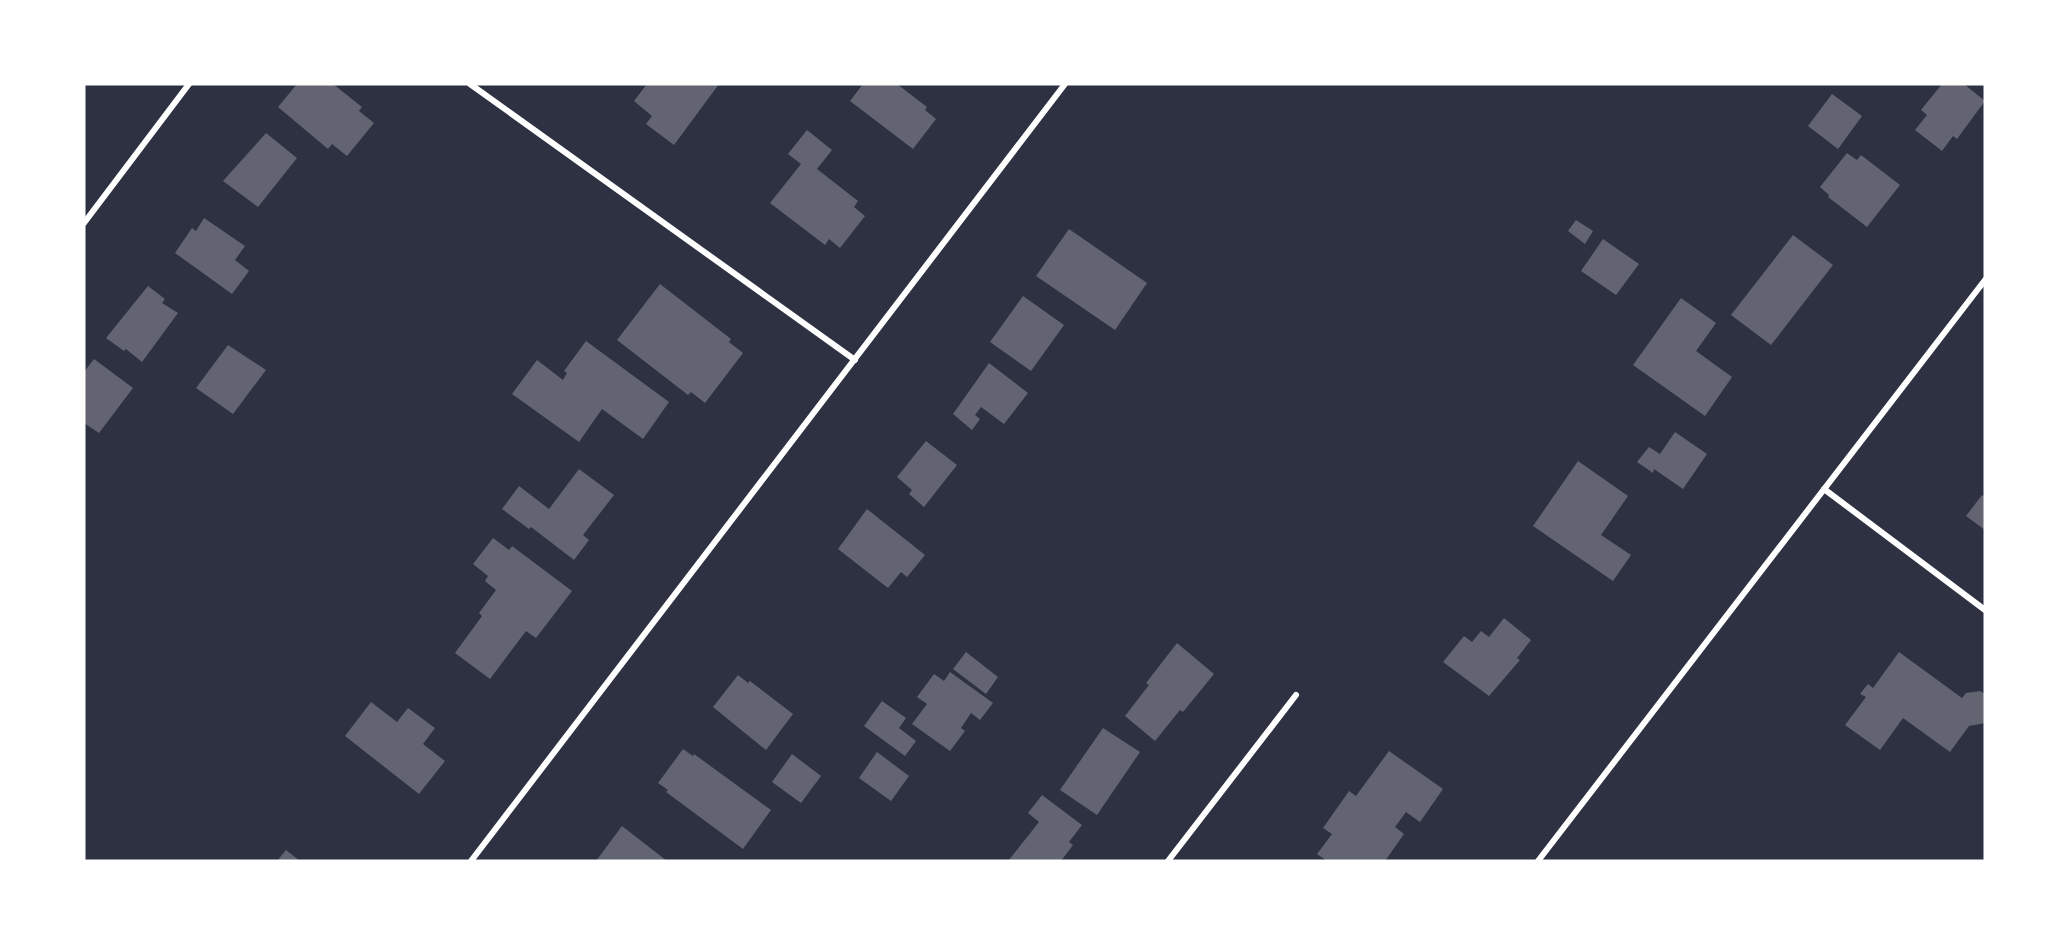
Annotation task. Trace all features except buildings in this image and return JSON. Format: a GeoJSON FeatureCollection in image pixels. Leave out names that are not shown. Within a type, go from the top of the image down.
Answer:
{"type":"FeatureCollection","features":[{"type":"Feature","properties":{"kind":"street"},"geometry":{"type":"LineString","coordinates":[[84,223],[189,84]]}},
{"type":"Feature","properties":{"kind":"street"},"geometry":{"type":"LineString","coordinates":[[470,84],[855,360]]}},
{"type":"Feature","properties":{"kind":"street"},"geometry":{"type":"LineString","coordinates":[[471,861],[1065,84]]}},
{"type":"Feature","properties":{"kind":"street"},"geometry":{"type":"LineString","coordinates":[[1538,861],[1985,280]]}},
{"type":"Feature","properties":{"kind":"street"},"geometry":{"type":"LineString","coordinates":[[1824,489],[1985,610]]}},
{"type":"Feature","properties":{"kind":"street"},"geometry":{"type":"LineString","coordinates":[[1168,861],[1296,695]]}}]}
